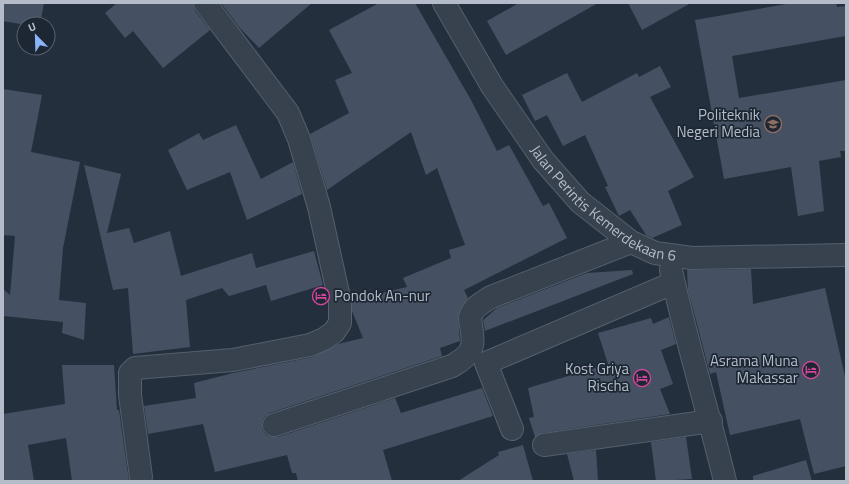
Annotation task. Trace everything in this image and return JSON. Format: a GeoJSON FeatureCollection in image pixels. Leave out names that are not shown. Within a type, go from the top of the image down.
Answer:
{"type":"FeatureCollection","features":[{"type":"Feature","properties":{"kind":"street"},"geometry":{"type":"LineString","coordinates":[[141,478],[130,395],[130,373],[135,368],[233,360],[310,345],[324,339],[334,332],[340,323],[340,302],[321,214],[299,139],[288,114],[205,3]]}},
{"type":"Feature","properties":{"kind":"street","name":"Jalan Perintis Kemerdekaan 6"},"geometry":{"type":"LineString","coordinates":[[444,3],[492,86],[543,160],[580,202],[631,242],[655,253],[692,258],[846,255]]}},
{"type":"Feature","properties":{"kind":"street"},"geometry":{"type":"LineString","coordinates":[[274,425],[452,366],[470,352],[474,343],[470,318],[472,311],[478,306],[491,297],[631,242]]}},
{"type":"Feature","properties":{"kind":"street"},"geometry":{"type":"LineString","coordinates":[[667,255],[686,335],[711,421],[725,481]]}},
{"type":"Feature","properties":{"kind":"street"},"geometry":{"type":"LineString","coordinates":[[512,429],[486,363],[674,283]]}},
{"type":"Feature","properties":{"kind":"street"},"geometry":{"type":"LineString","coordinates":[[544,445],[711,421]]}},
{"type":"Feature","properties":{"kind":"building"},"geometry":{"type":"Polygon","coordinates":[[[3,3],[44,3],[42,16],[16,16],[16,23],[3,21],[3,3]]]}},
{"type":"Feature","properties":{"kind":"building"},"geometry":{"type":"Polygon","coordinates":[[[117,3],[193,3],[195,11],[210,30],[163,68],[133,31],[125,38],[105,13],[117,3]]]}},
{"type":"Feature","properties":{"kind":"building"},"geometry":{"type":"Polygon","coordinates":[[[221,3],[312,3],[259,48],[239,27],[221,3]]]}},
{"type":"Feature","properties":{"kind":"building"},"geometry":{"type":"Polygon","coordinates":[[[379,3],[415,3],[471,100],[497,151],[509,145],[543,206],[549,203],[567,238],[464,290],[468,298],[461,308],[458,316],[460,341],[440,348],[442,356],[270,413],[264,417],[262,429],[266,435],[278,437],[395,398],[401,413],[482,388],[493,416],[383,450],[392,481],[298,481],[296,473],[292,473],[287,455],[215,472],[203,424],[148,434],[144,406],[196,398],[194,383],[233,373],[313,357],[338,344],[363,338],[352,311],[352,300],[407,287],[403,278],[451,258],[449,250],[465,245],[437,168],[426,175],[411,132],[327,190],[310,134],[349,113],[335,80],[352,73],[329,30],[379,3]]]}},
{"type":"Feature","properties":{"kind":"building"},"geometry":{"type":"Polygon","coordinates":[[[519,3],[598,3],[506,55],[487,21],[519,3]]]}},
{"type":"Feature","properties":{"kind":"building"},"geometry":{"type":"Polygon","coordinates":[[[628,3],[691,3],[642,30],[628,3]]]}},
{"type":"Feature","properties":{"kind":"building"},"geometry":{"type":"Polygon","coordinates":[[[792,3],[836,3],[837,7],[846,6],[846,36],[732,56],[739,98],[846,80],[846,151],[840,151],[841,157],[819,161],[824,211],[798,216],[791,167],[724,179],[695,20],[792,3]]]}},
{"type":"Feature","properties":{"kind":"building"},"geometry":{"type":"Polygon","coordinates":[[[660,66],[671,87],[650,97],[694,177],[668,191],[682,225],[652,238],[646,235],[630,210],[619,216],[605,187],[608,186],[585,135],[563,146],[547,115],[535,121],[522,95],[567,73],[582,102],[637,73],[639,77],[660,66]]]}},
{"type":"Feature","properties":{"kind":"building"},"geometry":{"type":"Polygon","coordinates":[[[3,89],[42,95],[31,152],[80,162],[63,248],[59,300],[86,303],[84,340],[62,333],[63,322],[3,316],[3,289],[10,295],[15,236],[3,235],[3,89]]]}},
{"type":"Feature","properties":{"kind":"building"},"geometry":{"type":"Polygon","coordinates":[[[236,125],[261,179],[293,162],[302,194],[247,220],[230,172],[187,190],[168,150],[199,133],[203,140],[236,125]]]}},
{"type":"Feature","properties":{"kind":"building"},"geometry":{"type":"Polygon","coordinates":[[[84,165],[121,174],[107,233],[129,228],[134,243],[170,231],[181,276],[252,253],[256,268],[314,251],[323,285],[271,301],[266,285],[229,296],[222,288],[186,300],[190,347],[133,354],[128,288],[113,290],[84,165]]]}},
{"type":"Feature","properties":{"kind":"building"},"geometry":{"type":"Polygon","coordinates":[[[751,269],[753,304],[825,288],[846,381],[846,466],[814,474],[800,419],[730,435],[716,372],[710,374],[688,291],[687,270],[751,269]]]}},
{"type":"Feature","properties":{"kind":"building"},"geometry":{"type":"Polygon","coordinates":[[[632,270],[633,274],[485,331],[483,320],[497,308],[587,273],[632,270]]]}},
{"type":"Feature","properties":{"kind":"building"},"geometry":{"type":"Polygon","coordinates":[[[669,317],[676,344],[661,350],[673,384],[660,389],[670,414],[542,433],[535,437],[529,418],[534,417],[528,388],[608,364],[598,333],[651,318],[653,324],[669,317]]]}},
{"type":"Feature","properties":{"kind":"building"},"geometry":{"type":"Polygon","coordinates":[[[62,365],[114,365],[117,410],[119,410],[129,481],[72,481],[66,438],[28,445],[34,481],[3,481],[3,414],[65,404],[62,365]]]}},
{"type":"Feature","properties":{"kind":"building"},"geometry":{"type":"Polygon","coordinates":[[[686,437],[692,479],[656,481],[651,442],[686,437]]]}},
{"type":"Feature","properties":{"kind":"building"},"geometry":{"type":"Polygon","coordinates":[[[523,445],[533,481],[458,481],[499,455],[498,452],[523,445]]]}},
{"type":"Feature","properties":{"kind":"building"},"geometry":{"type":"Polygon","coordinates":[[[596,450],[598,481],[574,481],[567,454],[596,450]]]}},
{"type":"Feature","properties":{"kind":"building"},"geometry":{"type":"Polygon","coordinates":[[[806,460],[812,481],[753,481],[753,476],[806,460]]]}},
{"type":"Feature","properties":{"kind":"place","name":"Politeknik Negeri Media"},"geometry":{"type":"Point","coordinates":[773,124]}},
{"type":"Feature","properties":{"kind":"place","name":"Pondok An-nur"},"geometry":{"type":"Point","coordinates":[321,296]}},
{"type":"Feature","properties":{"kind":"place","name":"Asrama Muna Makassar"},"geometry":{"type":"Point","coordinates":[811,370]}},
{"type":"Feature","properties":{"kind":"place","name":"Kost Griya Rischa"},"geometry":{"type":"Point","coordinates":[642,378]}}]}
